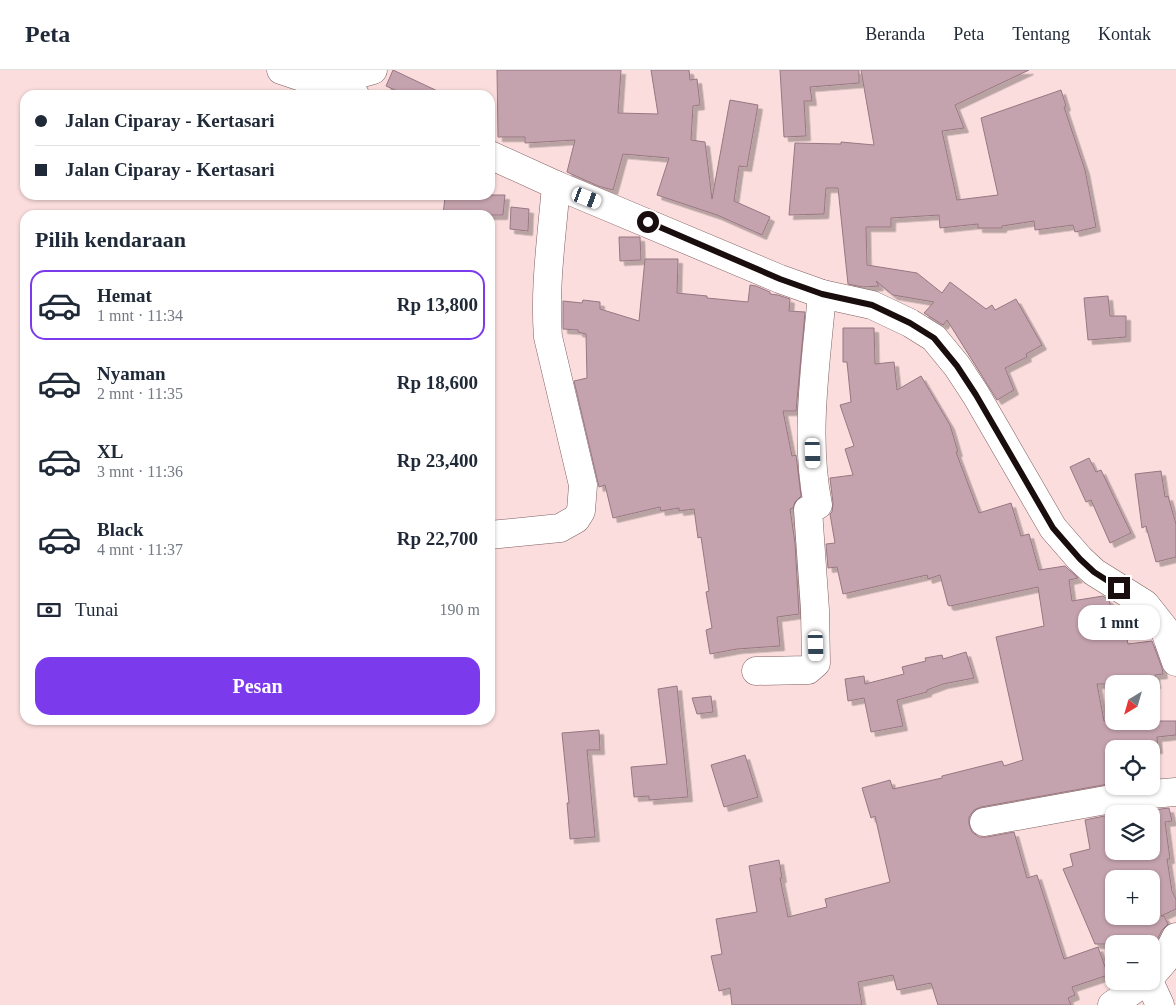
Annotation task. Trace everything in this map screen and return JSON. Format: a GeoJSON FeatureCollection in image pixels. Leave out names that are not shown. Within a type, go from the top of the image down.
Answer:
{"type":"FeatureCollection","features":[{"type":"Feature","properties":{"kind":"street"},"geometry":{"type":"LineString","coordinates":[[281,70],[341,90]]}},
{"type":"Feature","properties":{"kind":"street"},"geometry":{"type":"LineString","coordinates":[[324,84],[374,70]]}},
{"type":"Feature","properties":{"kind":"street"},"geometry":{"type":"LineString","coordinates":[[495,157],[556,185],[822,294],[872,305],[910,323],[934,338],[957,366],[976,395],[1053,528],[1094,572],[1145,604],[1164,628],[1176,662]]}},
{"type":"Feature","properties":{"kind":"street"},"geometry":{"type":"LineString","coordinates":[[495,534],[560,528],[576,519],[581,511],[583,485],[551,354],[546,321],[556,185]]}},
{"type":"Feature","properties":{"kind":"street"},"geometry":{"type":"LineString","coordinates":[[756,671],[808,670],[816,663],[808,510],[818,505],[814,486],[812,419],[822,294]]}},
{"type":"Feature","properties":{"kind":"street"},"geometry":{"type":"LineString","coordinates":[[984,822],[1128,796],[1176,792]]}},
{"type":"Feature","properties":{"kind":"street"},"geometry":{"type":"LineString","coordinates":[[1160,966],[1176,937]]}},
{"type":"Feature","properties":{"kind":"street"},"geometry":{"type":"LineString","coordinates":[[1112,1005],[1134,990]]}},
{"type":"Feature","properties":{"kind":"street"},"geometry":{"type":"LineString","coordinates":[[1152,990],[1160,1005]]}},
{"type":"Feature","properties":{"kind":"building"},"geometry":{"type":"Polygon","coordinates":[[[393,70],[435,90],[395,90],[386,86],[393,70]]]}},
{"type":"Feature","properties":{"kind":"building"},"geometry":{"type":"Polygon","coordinates":[[[497,70],[621,70],[618,113],[658,114],[651,70],[689,70],[690,80],[697,79],[700,105],[693,106],[691,140],[705,142],[712,199],[730,100],[758,105],[747,167],[739,166],[734,201],[770,217],[762,235],[717,215],[657,195],[669,158],[623,154],[613,190],[598,186],[567,172],[575,140],[525,143],[525,137],[498,137],[497,70]]]}},
{"type":"Feature","properties":{"kind":"building"},"geometry":{"type":"Polygon","coordinates":[[[780,70],[859,70],[859,83],[810,87],[812,101],[804,101],[806,136],[784,137],[780,70]]]}},
{"type":"Feature","properties":{"kind":"building"},"geometry":{"type":"Polygon","coordinates":[[[861,70],[1029,70],[955,105],[964,128],[942,131],[957,200],[998,195],[981,118],[1061,90],[1066,106],[1064,107],[1085,170],[1096,227],[1075,232],[1073,225],[1035,230],[1034,221],[1002,226],[1002,228],[978,228],[978,224],[940,228],[939,215],[891,218],[891,227],[866,227],[867,265],[917,273],[942,293],[950,282],[986,309],[992,305],[995,310],[1016,299],[1042,345],[1026,354],[1027,357],[1005,368],[1014,390],[997,400],[947,320],[943,325],[924,313],[934,302],[893,295],[876,281],[879,286],[863,287],[848,284],[838,188],[826,188],[824,214],[789,215],[795,143],[841,144],[841,142],[874,145],[861,70]]]}},
{"type":"Feature","properties":{"kind":"building"},"geometry":{"type":"Polygon","coordinates":[[[495,195],[505,195],[503,215],[495,215],[495,210],[444,210],[445,200],[495,200],[495,195]]]}},
{"type":"Feature","properties":{"kind":"building"},"geometry":{"type":"Polygon","coordinates":[[[511,207],[529,209],[528,231],[510,229],[511,207]]]}},
{"type":"Feature","properties":{"kind":"building"},"geometry":{"type":"Polygon","coordinates":[[[619,237],[640,237],[641,260],[620,261],[619,237]]]}},
{"type":"Feature","properties":{"kind":"building"},"geometry":{"type":"Polygon","coordinates":[[[645,259],[678,259],[677,293],[748,302],[750,285],[770,292],[770,294],[790,299],[789,311],[805,312],[796,411],[783,411],[792,456],[796,455],[801,496],[795,502],[793,508],[790,509],[795,543],[799,614],[777,617],[780,646],[737,649],[710,654],[706,630],[712,628],[706,592],[709,591],[701,537],[698,538],[694,509],[679,511],[679,508],[661,511],[660,507],[613,518],[605,485],[599,487],[574,381],[587,378],[586,334],[578,332],[578,330],[563,329],[563,301],[582,303],[583,300],[600,302],[600,309],[639,321],[645,259]]]}},
{"type":"Feature","properties":{"kind":"building"},"geometry":{"type":"Polygon","coordinates":[[[1108,296],[1110,316],[1126,316],[1126,337],[1088,340],[1084,298],[1108,296]]]}},
{"type":"Feature","properties":{"kind":"building"},"geometry":{"type":"Polygon","coordinates":[[[843,328],[874,328],[875,364],[894,362],[897,390],[921,376],[950,425],[958,452],[956,452],[979,513],[1011,503],[1021,536],[1029,534],[1039,570],[1065,566],[1078,578],[1069,580],[1072,601],[1103,596],[1109,600],[1111,608],[1117,607],[1123,639],[1127,639],[1128,644],[1152,641],[1162,668],[1163,674],[1155,675],[1105,675],[1105,684],[1097,684],[1105,721],[1105,730],[1160,730],[1160,721],[1176,721],[1176,735],[1157,737],[1157,740],[1105,740],[1105,785],[981,807],[974,810],[969,817],[972,832],[979,837],[1014,832],[1027,878],[1037,875],[1064,959],[1098,947],[1105,967],[1105,976],[1072,987],[1075,995],[1068,998],[1071,1005],[938,1005],[931,983],[897,990],[893,975],[858,982],[862,1005],[732,1005],[730,988],[719,991],[711,956],[722,954],[716,919],[757,912],[749,866],[779,860],[782,878],[780,878],[788,917],[827,907],[825,899],[890,882],[875,816],[871,818],[862,788],[890,780],[893,789],[942,778],[942,776],[1002,761],[1004,766],[1023,760],[996,637],[1044,626],[1038,587],[950,606],[948,605],[940,575],[928,579],[927,575],[843,594],[837,567],[828,568],[826,544],[835,543],[830,514],[833,503],[830,478],[853,475],[845,449],[854,446],[840,405],[851,402],[847,362],[843,362],[843,328]]]}},
{"type":"Feature","properties":{"kind":"building"},"geometry":{"type":"Polygon","coordinates":[[[1089,458],[1096,472],[1101,470],[1131,533],[1110,543],[1091,500],[1086,502],[1070,467],[1089,458]]]}},
{"type":"Feature","properties":{"kind":"building"},"geometry":{"type":"Polygon","coordinates":[[[1161,471],[1165,497],[1168,496],[1176,524],[1176,557],[1156,562],[1146,526],[1142,528],[1135,474],[1161,471]]]}},
{"type":"Feature","properties":{"kind":"building"},"geometry":{"type":"Polygon","coordinates":[[[966,652],[974,678],[943,684],[927,690],[927,692],[897,700],[903,726],[871,732],[864,698],[848,701],[845,679],[864,676],[865,684],[904,674],[902,667],[926,661],[925,658],[942,655],[943,659],[966,652]]]}},
{"type":"Feature","properties":{"kind":"building"},"geometry":{"type":"Polygon","coordinates":[[[677,686],[688,797],[649,800],[649,796],[634,797],[631,767],[667,764],[658,689],[677,686]]]}},
{"type":"Feature","properties":{"kind":"building"},"geometry":{"type":"Polygon","coordinates":[[[711,696],[713,712],[697,714],[692,698],[711,696]]]}},
{"type":"Feature","properties":{"kind":"building"},"geometry":{"type":"Polygon","coordinates":[[[599,730],[600,750],[587,750],[595,837],[570,839],[567,803],[569,803],[562,733],[599,730]]]}},
{"type":"Feature","properties":{"kind":"building"},"geometry":{"type":"Polygon","coordinates":[[[745,755],[758,797],[724,807],[711,765],[745,755]]]}},
{"type":"Feature","properties":{"kind":"building"},"geometry":{"type":"Polygon","coordinates":[[[1169,808],[1172,821],[1165,822],[1170,859],[1167,859],[1172,891],[1176,899],[1176,909],[1161,916],[1164,916],[1168,924],[1160,935],[1105,935],[1105,944],[1095,944],[1063,869],[1073,866],[1070,854],[1090,849],[1085,820],[1105,816],[1105,860],[1160,860],[1160,809],[1169,808]]]}},
{"type":"Feature","properties":{"kind":"route"},"geometry":{"type":"LineString","coordinates":[[648,222],[780,279],[822,294],[872,305],[910,323],[934,338],[957,366],[976,395],[1053,528],[1094,572],[1119,588]]}}]}
